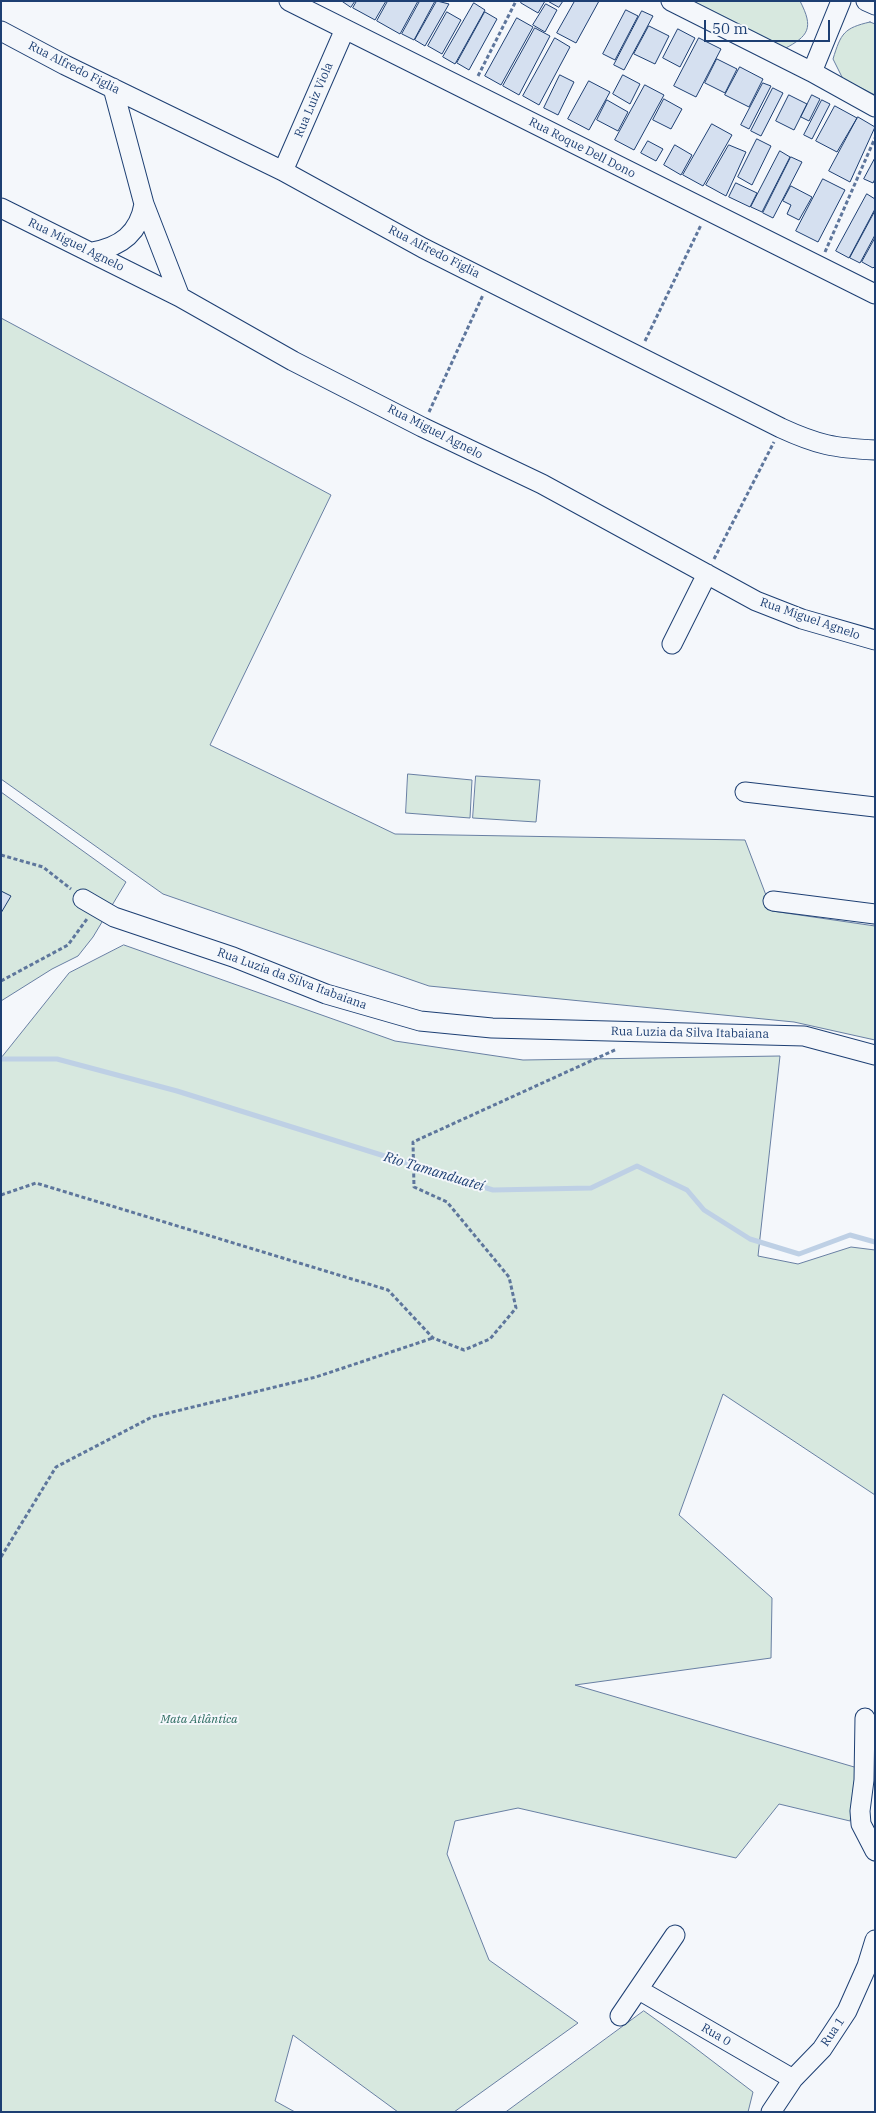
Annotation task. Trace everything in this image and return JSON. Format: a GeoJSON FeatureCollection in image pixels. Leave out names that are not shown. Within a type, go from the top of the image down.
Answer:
{"type":"FeatureCollection","features":[{"type":"Feature","properties":{"kind":"street","name":"Rua Roque Dell Dono"},"geometry":{"type":"LineString","coordinates":[[289,1],[875,294]]}},
{"type":"Feature","properties":{"kind":"street"},"geometry":{"type":"LineString","coordinates":[[671,1],[812,72],[875,107]]}},
{"type":"Feature","properties":{"kind":"street"},"geometry":{"type":"LineString","coordinates":[[812,72],[841,1]]}},
{"type":"Feature","properties":{"kind":"street"},"geometry":{"type":"LineString","coordinates":[[866,1],[875,5]]}},
{"type":"Feature","properties":{"kind":"street","name":"Rua Luiz Viola"},"geometry":{"type":"LineString","coordinates":[[283,171],[345,29]]}},
{"type":"Feature","properties":{"kind":"street","name":"Rua Alfredo Figlia"},"geometry":{"type":"LineString","coordinates":[[1,30],[65,65],[283,171],[423,248],[638,354],[781,428],[806,440],[834,448],[875,450]]}},
{"type":"Feature","properties":{"kind":"street"},"geometry":{"type":"LineString","coordinates":[[113,88],[144,204],[180,297]]}},
{"type":"Feature","properties":{"kind":"street"},"geometry":{"type":"LineString","coordinates":[[92,252],[113,248],[126,240],[139,223],[144,204]]}},
{"type":"Feature","properties":{"kind":"street","name":"Rua Miguel Agnelo"},"geometry":{"type":"LineString","coordinates":[[1,208],[180,297],[293,361],[422,427],[542,484],[756,601],[802,619],[875,640]]}},
{"type":"Feature","properties":{"kind":"street"},"geometry":{"type":"LineString","coordinates":[[672,644],[707,574]]}},
{"type":"Feature","properties":{"kind":"street"},"geometry":{"type":"LineString","coordinates":[[745,792],[875,807]]}},
{"type":"Feature","properties":{"kind":"street","name":"Rua Luzia da Silva Itabaiana"},"geometry":{"type":"LineString","coordinates":[[83,899],[114,917],[233,957],[326,994],[420,1021],[492,1028],[804,1036],[875,1056]]}},
{"type":"Feature","properties":{"kind":"street"},"geometry":{"type":"LineString","coordinates":[[773,901],[875,914]]}},
{"type":"Feature","properties":{"kind":"street"},"geometry":{"type":"LineString","coordinates":[[865,1718],[864,1780],[860,1811],[861,1824],[875,1851]]}},
{"type":"Feature","properties":{"kind":"street"},"geometry":{"type":"LineString","coordinates":[[620,2016],[675,1935]]}},
{"type":"Feature","properties":{"kind":"street","name":"Rua 1"},"geometry":{"type":"LineString","coordinates":[[771,2112],[794,2079],[822,2049],[847,2011],[867,1966],[875,1940]]}},
{"type":"Feature","properties":{"kind":"street","name":"Rua 0"},"geometry":{"type":"LineString","coordinates":[[639,1990],[794,2079]]}},
{"type":"Feature","properties":{"kind":"path"},"geometry":{"type":"LineString","coordinates":[[470,92],[516,1]]}},
{"type":"Feature","properties":{"kind":"path"},"geometry":{"type":"LineString","coordinates":[[819,267],[875,138]]}},
{"type":"Feature","properties":{"kind":"path"},"geometry":{"type":"LineString","coordinates":[[638,354],[708,211]]}},
{"type":"Feature","properties":{"kind":"path"},"geometry":{"type":"LineString","coordinates":[[422,427],[489,281]]}},
{"type":"Feature","properties":{"kind":"path"},"geometry":{"type":"LineString","coordinates":[[707,574],[781,428]]}},
{"type":"Feature","properties":{"kind":"path"},"geometry":{"type":"LineString","coordinates":[[1,855],[43,867],[83,899],[87,918],[68,944],[1,981]]}},
{"type":"Feature","properties":{"kind":"path"},"geometry":{"type":"LineString","coordinates":[[1,1195],[36,1183],[388,1290],[433,1338],[464,1350],[490,1338],[516,1308],[510,1277],[446,1202],[414,1187],[414,1142],[626,1045]]}},
{"type":"Feature","properties":{"kind":"path"},"geometry":{"type":"LineString","coordinates":[[1,1558],[56,1467],[152,1417],[316,1377],[433,1338]]}},
{"type":"Feature","properties":{"kind":"green space"},"geometry":{"type":"Polygon","coordinates":[[[687,1],[800,1],[807,18],[807,30],[799,40],[784,49],[687,1]]]}},
{"type":"Feature","properties":{"kind":"green space"},"geometry":{"type":"Polygon","coordinates":[[[870,22],[875,24],[875,95],[843,79],[833,59],[841,37],[849,29],[870,22]]]}},
{"type":"Feature","properties":{"kind":"green space"},"geometry":{"type":"Polygon","coordinates":[[[1,318],[331,495],[210,745],[395,834],[745,840],[772,911],[875,926],[875,1040],[794,1022],[429,986],[163,894],[1,779],[1,318]]]}},
{"type":"Feature","properties":{"kind":"green space"},"geometry":{"type":"Polygon","coordinates":[[[408,774],[472,780],[470,818],[406,813],[408,774]]]}},
{"type":"Feature","properties":{"kind":"green space"},"geometry":{"type":"Polygon","coordinates":[[[476,776],[540,780],[536,822],[473,818],[476,776]]]}},
{"type":"Feature","properties":{"kind":"green space"},"geometry":{"type":"Polygon","coordinates":[[[1,792],[126,882],[93,937],[78,956],[52,969],[1,1001],[1,792]]]}},
{"type":"Feature","properties":{"kind":"green space","name":"Mata Atlântica"},"geometry":{"type":"Polygon","coordinates":[[[124,945],[395,1041],[523,1060],[780,1056],[758,1256],[798,1264],[851,1247],[875,1250],[875,1495],[723,1394],[679,1515],[772,1598],[771,1658],[575,1685],[861,1769],[850,1821],[779,1804],[736,1858],[518,1808],[455,1821],[447,1854],[489,1960],[578,2023],[454,2112],[398,2112],[293,2035],[275,2101],[295,2112],[1,2112],[1,1058],[69,973],[124,945]]]}},
{"type":"Feature","properties":{"kind":"green space"},"geometry":{"type":"Polygon","coordinates":[[[644,2011],[753,2092],[748,2112],[506,2112],[644,2011]]]}},
{"type":"Feature","properties":{"kind":"building"},"geometry":{"type":"Polygon","coordinates":[[[342,1],[355,1],[351,7],[342,1]]]}},
{"type":"Feature","properties":{"kind":"building"},"geometry":{"type":"Polygon","coordinates":[[[357,1],[386,1],[375,20],[353,8],[357,1]]]}},
{"type":"Feature","properties":{"kind":"building"},"geometry":{"type":"Polygon","coordinates":[[[388,1],[418,1],[400,34],[377,21],[388,1]]]}},
{"type":"Feature","properties":{"kind":"building"},"geometry":{"type":"Polygon","coordinates":[[[420,1],[435,1],[414,40],[402,34],[420,1]]]}},
{"type":"Feature","properties":{"kind":"building"},"geometry":{"type":"Polygon","coordinates":[[[437,1],[449,4],[425,46],[415,40],[437,1]]]}},
{"type":"Feature","properties":{"kind":"building"},"geometry":{"type":"Polygon","coordinates":[[[522,1],[545,1],[538,13],[521,3],[522,1]]]}},
{"type":"Feature","properties":{"kind":"building"},"geometry":{"type":"Polygon","coordinates":[[[548,1],[563,1],[559,7],[548,1]]]}},
{"type":"Feature","properties":{"kind":"building"},"geometry":{"type":"Polygon","coordinates":[[[575,1],[599,1],[576,43],[557,33],[575,1]]]}},
{"type":"Feature","properties":{"kind":"building"},"geometry":{"type":"Polygon","coordinates":[[[474,3],[485,10],[455,64],[443,57],[474,3]]]}},
{"type":"Feature","properties":{"kind":"building"},"geometry":{"type":"Polygon","coordinates":[[[546,4],[557,10],[545,32],[533,25],[546,4]]]}},
{"type":"Feature","properties":{"kind":"building"},"geometry":{"type":"Polygon","coordinates":[[[626,10],[638,16],[615,60],[603,54],[626,10]]]}},
{"type":"Feature","properties":{"kind":"building"},"geometry":{"type":"Polygon","coordinates":[[[642,11],[653,16],[624,70],[614,65],[642,11]]]}},
{"type":"Feature","properties":{"kind":"building"},"geometry":{"type":"Polygon","coordinates":[[[447,12],[461,20],[442,54],[428,46],[447,12]]]}},
{"type":"Feature","properties":{"kind":"building"},"geometry":{"type":"Polygon","coordinates":[[[485,12],[497,19],[469,70],[457,63],[485,12]]]}},
{"type":"Feature","properties":{"kind":"building"},"geometry":{"type":"Polygon","coordinates":[[[517,18],[533,27],[501,85],[485,76],[517,18]]]}},
{"type":"Feature","properties":{"kind":"building"},"geometry":{"type":"Polygon","coordinates":[[[649,26],[669,36],[655,64],[634,54],[649,26]]]}},
{"type":"Feature","properties":{"kind":"building"},"geometry":{"type":"Polygon","coordinates":[[[535,28],[550,36],[519,95],[503,86],[535,28]]]}},
{"type":"Feature","properties":{"kind":"building"},"geometry":{"type":"Polygon","coordinates":[[[678,29],[695,38],[680,67],[663,58],[678,29]]]}},
{"type":"Feature","properties":{"kind":"building"},"geometry":{"type":"Polygon","coordinates":[[[555,38],[570,47],[539,105],[523,96],[555,38]]]}},
{"type":"Feature","properties":{"kind":"building"},"geometry":{"type":"Polygon","coordinates":[[[699,38],[721,49],[696,97],[674,86],[699,38]]]}},
{"type":"Feature","properties":{"kind":"building"},"geometry":{"type":"Polygon","coordinates":[[[717,59],[737,69],[725,93],[705,83],[717,59]]]}},
{"type":"Feature","properties":{"kind":"building"},"geometry":{"type":"Polygon","coordinates":[[[740,67],[763,79],[749,107],[725,95],[740,67]]]}},
{"type":"Feature","properties":{"kind":"building"},"geometry":{"type":"Polygon","coordinates":[[[560,75],[574,82],[558,115],[544,108],[560,75]]]}},
{"type":"Feature","properties":{"kind":"building"},"geometry":{"type":"Polygon","coordinates":[[[623,75],[640,84],[630,104],[613,94],[623,75]]]}},
{"type":"Feature","properties":{"kind":"building"},"geometry":{"type":"Polygon","coordinates":[[[589,81],[610,92],[589,130],[568,119],[589,81]]]}},
{"type":"Feature","properties":{"kind":"building"},"geometry":{"type":"Polygon","coordinates":[[[763,83],[771,86],[749,129],[741,125],[763,83]]]}},
{"type":"Feature","properties":{"kind":"building"},"geometry":{"type":"Polygon","coordinates":[[[645,85],[664,95],[634,150],[615,140],[645,85]]]}},
{"type":"Feature","properties":{"kind":"building"},"geometry":{"type":"Polygon","coordinates":[[[773,88],[783,93],[761,136],[751,131],[773,88]]]}},
{"type":"Feature","properties":{"kind":"building"},"geometry":{"type":"Polygon","coordinates":[[[789,95],[807,104],[794,130],[776,121],[789,95]]]}},
{"type":"Feature","properties":{"kind":"building"},"geometry":{"type":"Polygon","coordinates":[[[812,95],[820,99],[809,121],[801,117],[812,95]]]}},
{"type":"Feature","properties":{"kind":"building"},"geometry":{"type":"Polygon","coordinates":[[[664,99],[682,109],[671,129],[653,120],[664,99]]]}},
{"type":"Feature","properties":{"kind":"building"},"geometry":{"type":"Polygon","coordinates":[[[607,100],[628,112],[618,131],[597,120],[607,100]]]}},
{"type":"Feature","properties":{"kind":"building"},"geometry":{"type":"Polygon","coordinates":[[[822,100],[830,104],[812,139],[804,135],[822,100]]]}},
{"type":"Feature","properties":{"kind":"building"},"geometry":{"type":"Polygon","coordinates":[[[835,106],[857,118],[837,152],[816,141],[835,106]]]}},
{"type":"Feature","properties":{"kind":"building"},"geometry":{"type":"Polygon","coordinates":[[[858,117],[875,127],[850,182],[829,171],[858,117]]]}},
{"type":"Feature","properties":{"kind":"building"},"geometry":{"type":"Polygon","coordinates":[[[712,124],[732,135],[703,186],[683,175],[712,124]]]}},
{"type":"Feature","properties":{"kind":"building"},"geometry":{"type":"Polygon","coordinates":[[[757,139],[771,146],[752,185],[738,177],[757,139]]]}},
{"type":"Feature","properties":{"kind":"building"},"geometry":{"type":"Polygon","coordinates":[[[648,141],[663,149],[656,161],[641,153],[648,141]]]}},
{"type":"Feature","properties":{"kind":"building"},"geometry":{"type":"Polygon","coordinates":[[[675,145],[692,155],[681,175],[664,165],[675,145]]]}},
{"type":"Feature","properties":{"kind":"building"},"geometry":{"type":"Polygon","coordinates":[[[729,145],[746,152],[726,196],[706,185],[729,145]]]}},
{"type":"Feature","properties":{"kind":"building"},"geometry":{"type":"Polygon","coordinates":[[[780,151],[790,157],[762,212],[751,207],[780,151]]]}},
{"type":"Feature","properties":{"kind":"building"},"geometry":{"type":"Polygon","coordinates":[[[791,157],[802,162],[773,218],[763,213],[791,157]]]}},
{"type":"Feature","properties":{"kind":"building"},"geometry":{"type":"Polygon","coordinates":[[[875,158],[875,179],[873,183],[864,179],[875,158]]]}},
{"type":"Feature","properties":{"kind":"building"},"geometry":{"type":"Polygon","coordinates":[[[823,179],[845,190],[818,242],[796,231],[823,179]]]}},
{"type":"Feature","properties":{"kind":"building"},"geometry":{"type":"Polygon","coordinates":[[[736,183],[757,193],[750,207],[729,197],[736,183]]]}},
{"type":"Feature","properties":{"kind":"building"},"geometry":{"type":"Polygon","coordinates":[[[791,186],[812,197],[799,220],[787,214],[791,205],[783,201],[791,186]]]}},
{"type":"Feature","properties":{"kind":"building"},"geometry":{"type":"Polygon","coordinates":[[[867,194],[875,199],[875,209],[849,258],[836,251],[867,194]]]}},
{"type":"Feature","properties":{"kind":"building"},"geometry":{"type":"Polygon","coordinates":[[[875,211],[875,235],[860,263],[850,258],[875,211]]]}},
{"type":"Feature","properties":{"kind":"building"},"geometry":{"type":"Polygon","coordinates":[[[875,238],[875,266],[873,268],[862,262],[875,238]]]}},
{"type":"Feature","properties":{"kind":"building"},"geometry":{"type":"Polygon","coordinates":[[[1,891],[11,896],[1,913],[1,891]]]}},
{"type":"Feature","properties":{"kind":"waterway","name":"Rio Tamanduateí"},"geometry":{"type":"LineString","coordinates":[[1,1059],[57,1059],[177,1091],[493,1190],[591,1188],[637,1166],[687,1190],[704,1210],[750,1239],[799,1254],[850,1235],[875,1242]]}}]}
